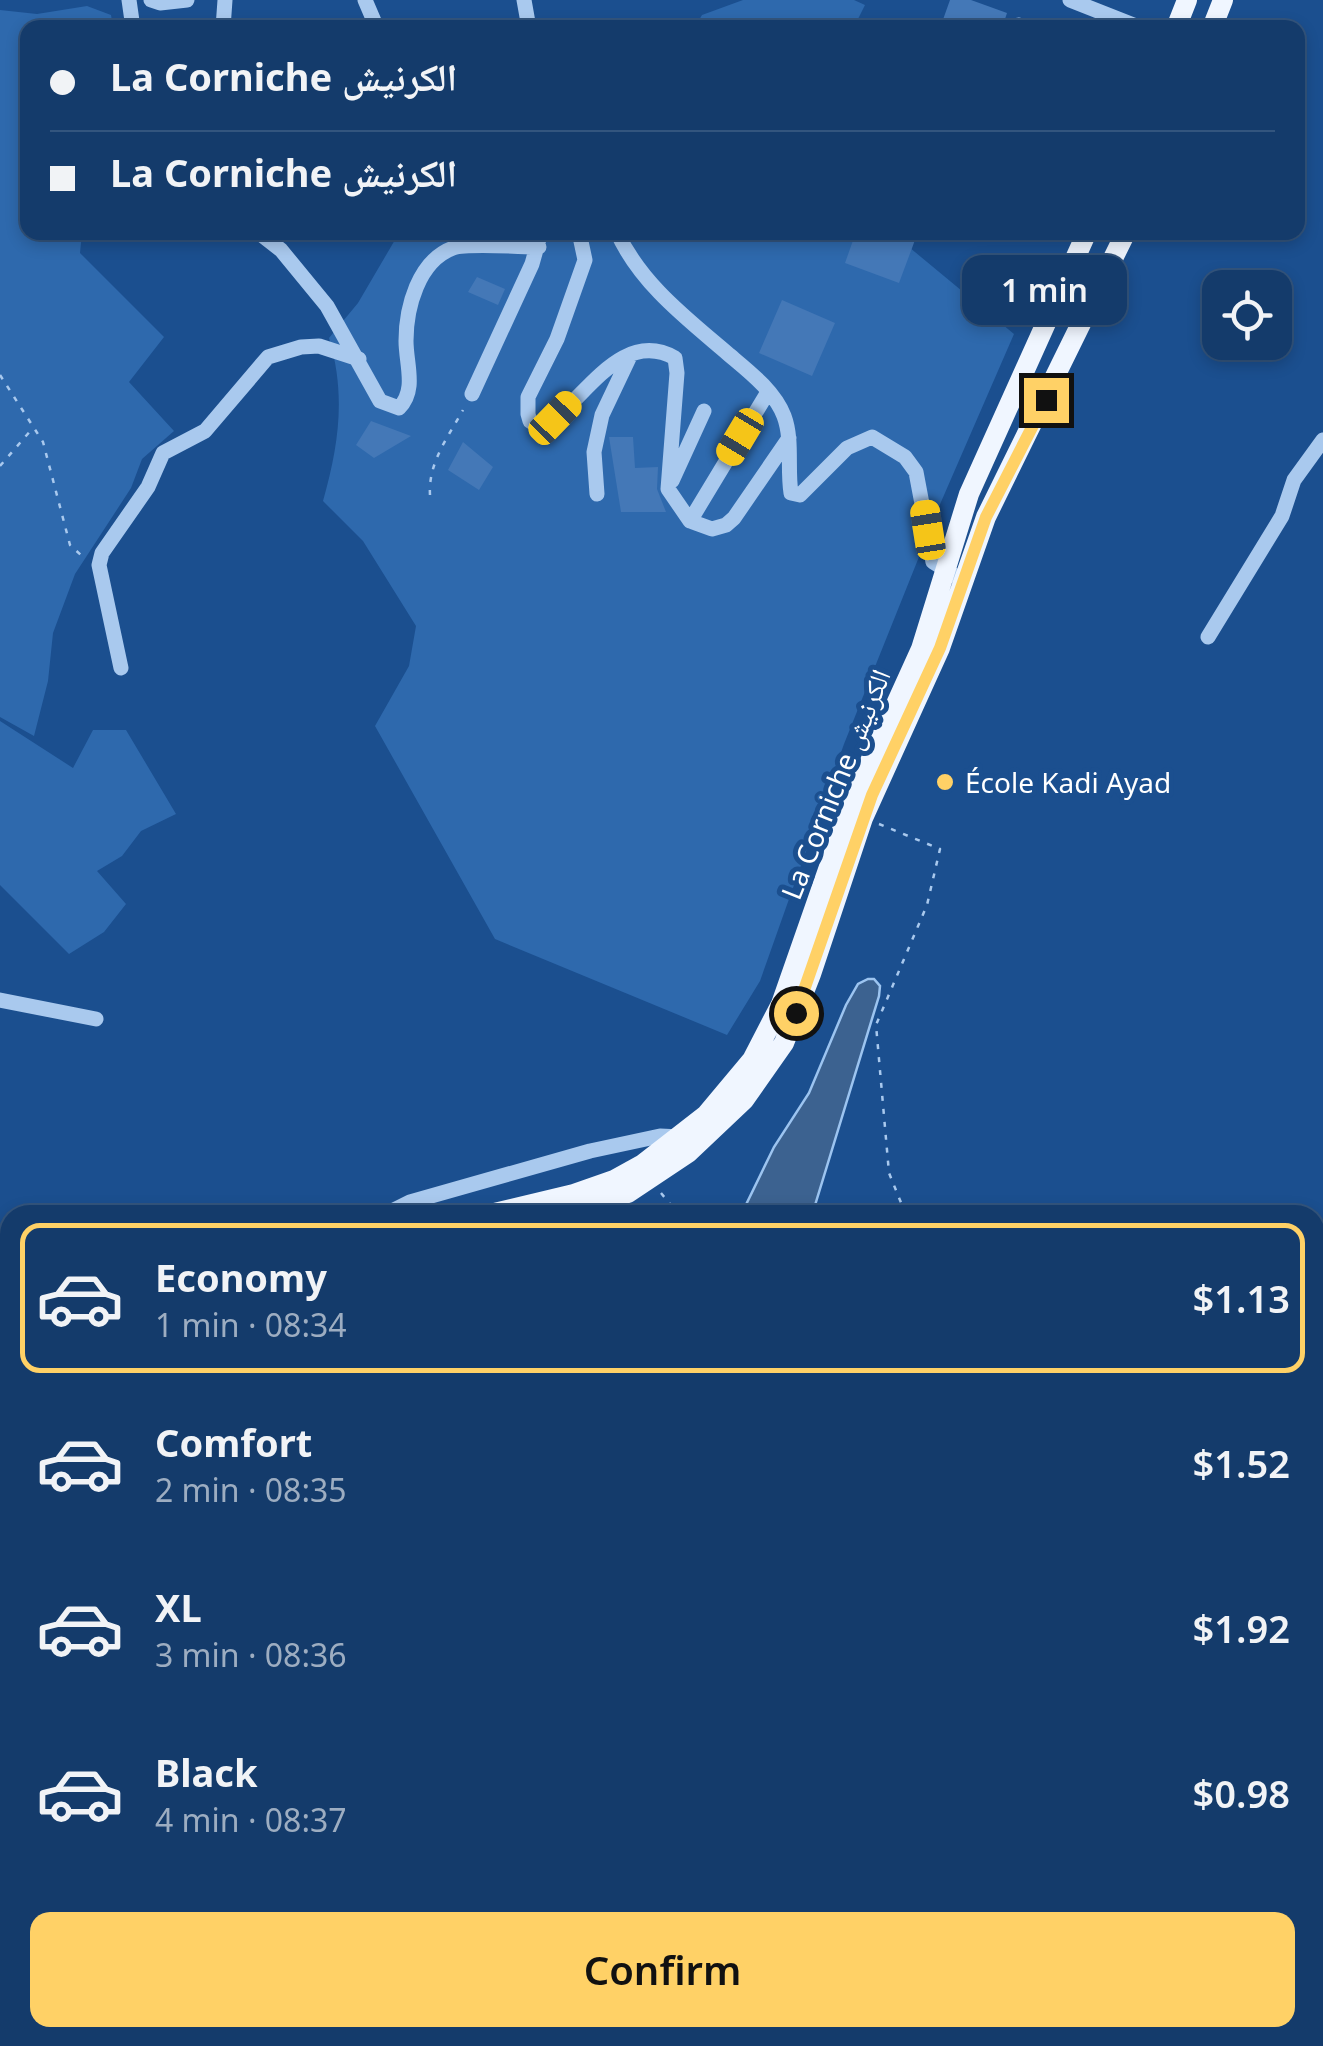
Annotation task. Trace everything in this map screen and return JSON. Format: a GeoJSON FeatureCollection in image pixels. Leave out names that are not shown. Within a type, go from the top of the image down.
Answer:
{"type":"FeatureCollection","features":[{"type":"Feature","properties":{"kind":"main road","name":"La Corniche الكرنيش"},"geometry":{"type":"LineString","coordinates":[[588,1205],[628,1193],[657,1176],[722,1122],[767,1071],[796,1013],[862,818],[928,677],[954,576],[969,494],[1082,240]]}},
{"type":"Feature","properties":{"kind":"main road","name":"La Corniche الكرنيش"},"geometry":{"type":"LineString","coordinates":[[528,1205],[614,1180],[643,1164],[722,1100],[752,1060],[774,1022],[847,812],[920,649],[1122,240]]}},
{"type":"Feature","properties":{"kind":"street"},"geometry":{"type":"LineString","coordinates":[[151,0],[186,0]]}},
{"type":"Feature","properties":{"kind":"street"},"geometry":{"type":"LineString","coordinates":[[1070,0],[1121,20]]}},
{"type":"Feature","properties":{"kind":"street"},"geometry":{"type":"LineString","coordinates":[[268,240],[308,281],[359,359],[380,402],[399,408],[408,395],[406,338],[415,288],[430,264],[454,248],[540,240],[472,394]]}},
{"type":"Feature","properties":{"kind":"street"},"geometry":{"type":"LineString","coordinates":[[581,240],[585,260],[557,339],[531,389],[530,420],[540,427],[548,424],[584,387],[630,356],[662,351],[674,358],[678,373],[668,489],[690,521],[712,528],[726,524],[788,438]]}},
{"type":"Feature","properties":{"kind":"street"},"geometry":{"type":"LineString","coordinates":[[622,240],[669,304],[756,378],[783,414],[791,493],[800,494],[847,448],[872,438],[905,457],[916,472],[924,498],[933,562],[954,576]]}},
{"type":"Feature","properties":{"kind":"street"},"geometry":{"type":"LineString","coordinates":[[121,668],[99,565],[102,553],[148,486],[163,453],[205,431],[271,355],[301,346],[319,346],[359,359]]}},
{"type":"Feature","properties":{"kind":"street"},"geometry":{"type":"LineString","coordinates":[[598,494],[594,452],[602,415],[630,356]]}},
{"type":"Feature","properties":{"kind":"street"},"geometry":{"type":"LineString","coordinates":[[690,521],[768,392]]}},
{"type":"Feature","properties":{"kind":"street"},"geometry":{"type":"LineString","coordinates":[[668,489],[704,411]]}},
{"type":"Feature","properties":{"kind":"street"},"geometry":{"type":"LineString","coordinates":[[1208,637],[1282,516],[1294,480],[1323,440]]}},
{"type":"Feature","properties":{"kind":"street"},"geometry":{"type":"LineString","coordinates":[[0,1000],[96,1019]]}},
{"type":"Feature","properties":{"kind":"street"},"geometry":{"type":"LineString","coordinates":[[404,1205],[590,1151],[660,1136],[680,1137]]}},
{"type":"Feature","properties":{"kind":"path"},"geometry":{"type":"LineString","coordinates":[[0,375],[44,442],[70,544],[82,557]]}},
{"type":"Feature","properties":{"kind":"path"},"geometry":{"type":"LineString","coordinates":[[430,495],[429,479],[436,457],[472,394]]}},
{"type":"Feature","properties":{"kind":"path"},"geometry":{"type":"LineString","coordinates":[[0,466],[33,428]]}},
{"type":"Feature","properties":{"kind":"path"},"geometry":{"type":"LineString","coordinates":[[875,822],[940,849],[927,904],[876,1025],[889,1173],[902,1205]]}},
{"type":"Feature","properties":{"kind":"path"},"geometry":{"type":"LineString","coordinates":[[660,1192],[671,1205]]}},
{"type":"Feature","properties":{"kind":"shaded area"},"geometry":{"type":"Polygon","coordinates":[[[743,0],[854,0],[865,5],[858,20],[699,20],[702,15],[743,0]]]}},
{"type":"Feature","properties":{"kind":"shaded area"},"geometry":{"type":"Polygon","coordinates":[[[87,6],[111,15],[112,20],[20,20],[20,240],[81,240],[80,253],[164,337],[129,382],[174,431],[142,459],[131,488],[75,574],[53,633],[48,681],[34,736],[0,717],[0,10],[37,14],[87,6]]]}},
{"type":"Feature","properties":{"kind":"shaded area"},"geometry":{"type":"Polygon","coordinates":[[[395,240],[900,240],[1014,334],[941,502],[844,744],[760,981],[727,1035],[495,939],[375,726],[409,666],[416,626],[363,541],[323,501],[333,460],[339,399],[329,338],[358,303],[395,240]]]}},
{"type":"Feature","properties":{"kind":"shaded area"},"geometry":{"type":"Polygon","coordinates":[[[0,721],[73,768],[93,730],[126,730],[176,814],[141,831],[122,856],[97,871],[126,904],[104,932],[69,954],[0,885],[0,721]]]}},
{"type":"Feature","properties":{"kind":"shaded area"},"geometry":{"type":"Polygon","coordinates":[[[874,979],[880,986],[879,996],[815,1205],[746,1205],[774,1147],[809,1093],[858,984],[874,979]]]}},
{"type":"Feature","properties":{"kind":"building"},"geometry":{"type":"Polygon","coordinates":[[[950,0],[971,0],[1007,13],[1005,20],[943,20],[950,0]]]}},
{"type":"Feature","properties":{"kind":"building"},"geometry":{"type":"Polygon","coordinates":[[[853,240],[915,240],[899,283],[845,263],[853,240]]]}},
{"type":"Feature","properties":{"kind":"building"},"geometry":{"type":"Polygon","coordinates":[[[477,277],[505,289],[498,305],[468,292],[477,277]]]}},
{"type":"Feature","properties":{"kind":"building"},"geometry":{"type":"Polygon","coordinates":[[[782,300],[835,323],[812,376],[759,353],[782,300]]]}},
{"type":"Feature","properties":{"kind":"building"},"geometry":{"type":"Polygon","coordinates":[[[371,421],[411,436],[374,458],[356,445],[371,421]]]}},
{"type":"Feature","properties":{"kind":"building"},"geometry":{"type":"Polygon","coordinates":[[[609,437],[633,437],[635,468],[658,467],[657,489],[666,512],[621,512],[609,437]]]}},
{"type":"Feature","properties":{"kind":"building"},"geometry":{"type":"Polygon","coordinates":[[[463,442],[493,467],[479,490],[448,470],[463,442]]]}},
{"type":"Feature","properties":{"kind":"place","name":"École Kadi Ayad"},"geometry":{"type":"Point","coordinates":[945,782]}},
{"type":"Feature","properties":{"kind":"route"},"geometry":{"type":"LineString","coordinates":[[796,1013],[862,818],[940,648],[986,517],[1046,400]]}}]}
